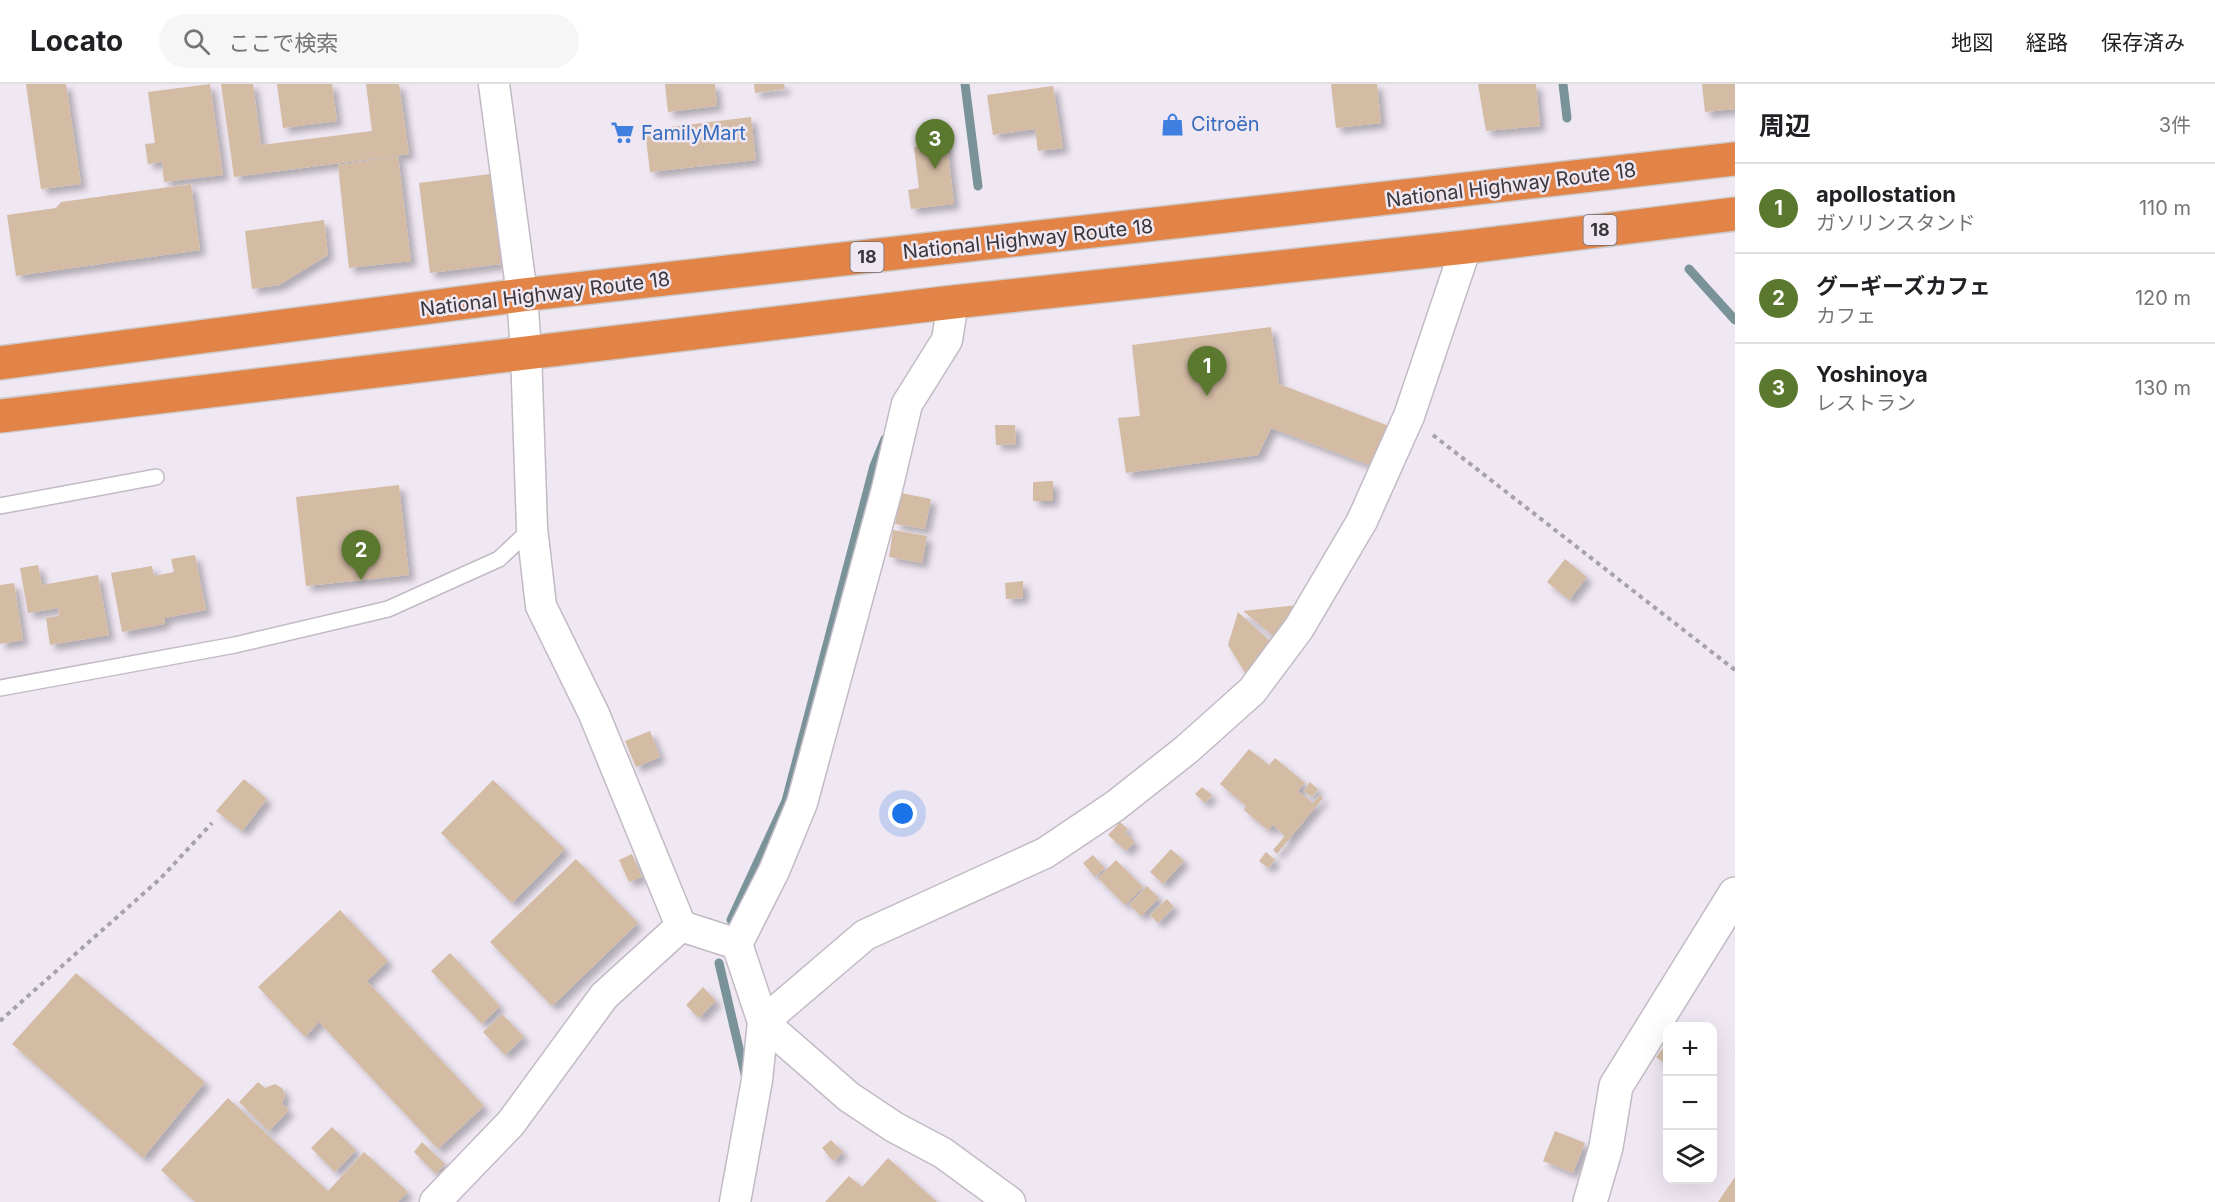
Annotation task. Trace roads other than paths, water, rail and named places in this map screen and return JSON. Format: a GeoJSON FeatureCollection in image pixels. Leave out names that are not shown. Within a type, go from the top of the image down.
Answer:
{"type":"FeatureCollection","features":[{"type":"Feature","properties":{"kind":"highway","name":"National Highway Route 18"},"geometry":{"type":"LineString","coordinates":[[0,363],[522,295],[1735,159]]}},
{"type":"Feature","properties":{"kind":"highway","name":"18"},"geometry":{"type":"LineString","coordinates":[[0,416],[526,351],[1466,247],[1735,214]]}},
{"type":"Feature","properties":{"kind":"street"},"geometry":{"type":"LineString","coordinates":[[494,84],[522,295],[532,528],[541,606],[594,714],[681,926],[737,944]]}},
{"type":"Feature","properties":{"kind":"street"},"geometry":{"type":"LineString","coordinates":[[763,1022],[865,935],[1045,853],[1115,806],[1186,750],[1252,691],[1299,628],[1362,521],[1409,416],[1466,247]]}},
{"type":"Feature","properties":{"kind":"street"},"geometry":{"type":"LineString","coordinates":[[735,1202],[757,1080],[763,1022],[737,944],[774,871],[802,803],[887,489],[907,404],[947,340],[953,302]]}},
{"type":"Feature","properties":{"kind":"street"},"geometry":{"type":"LineString","coordinates":[[1590,1202],[1606,1147],[1616,1086],[1735,894]]}},
{"type":"Feature","properties":{"kind":"street"},"geometry":{"type":"LineString","coordinates":[[435,1202],[511,1123],[604,996],[681,926]]}},
{"type":"Feature","properties":{"kind":"street"},"geometry":{"type":"LineString","coordinates":[[763,1022],[849,1097],[894,1127],[943,1153],[1010,1202]]}},
{"type":"Feature","properties":{"kind":"lane"},"geometry":{"type":"LineString","coordinates":[[0,506],[156,477]]}},
{"type":"Feature","properties":{"kind":"lane"},"geometry":{"type":"LineString","coordinates":[[0,688],[235,645],[388,609],[499,559],[532,528]]}},
{"type":"Feature","properties":{"kind":"waterway"},"geometry":{"type":"LineString","coordinates":[[965,84],[978,186]]}},
{"type":"Feature","properties":{"kind":"waterway"},"geometry":{"type":"LineString","coordinates":[[1563,84],[1567,118]]}},
{"type":"Feature","properties":{"kind":"waterway"},"geometry":{"type":"LineString","coordinates":[[1689,269],[1735,320]]}},
{"type":"Feature","properties":{"kind":"waterway"},"geometry":{"type":"LineString","coordinates":[[731,920],[786,801],[874,466],[885,439]]}},
{"type":"Feature","properties":{"kind":"waterway"},"geometry":{"type":"LineString","coordinates":[[719,963],[746,1078]]}},
{"type":"Feature","properties":{"kind":"place","name":"Citroën"},"geometry":{"type":"Point","coordinates":[1173,124]}},
{"type":"Feature","properties":{"kind":"place","name":"FamilyMart"},"geometry":{"type":"Point","coordinates":[623,133]}},
{"type":"Feature","properties":{"kind":"place","name":"Yoshinoya"},"geometry":{"type":"Point","coordinates":[935,169]}},
{"type":"Feature","properties":{"kind":"place","name":"apollostation"},"geometry":{"type":"Point","coordinates":[1207,396]}},
{"type":"Feature","properties":{"kind":"place","name":"グーギーズカフェ"},"geometry":{"type":"Point","coordinates":[361,580]}}]}
